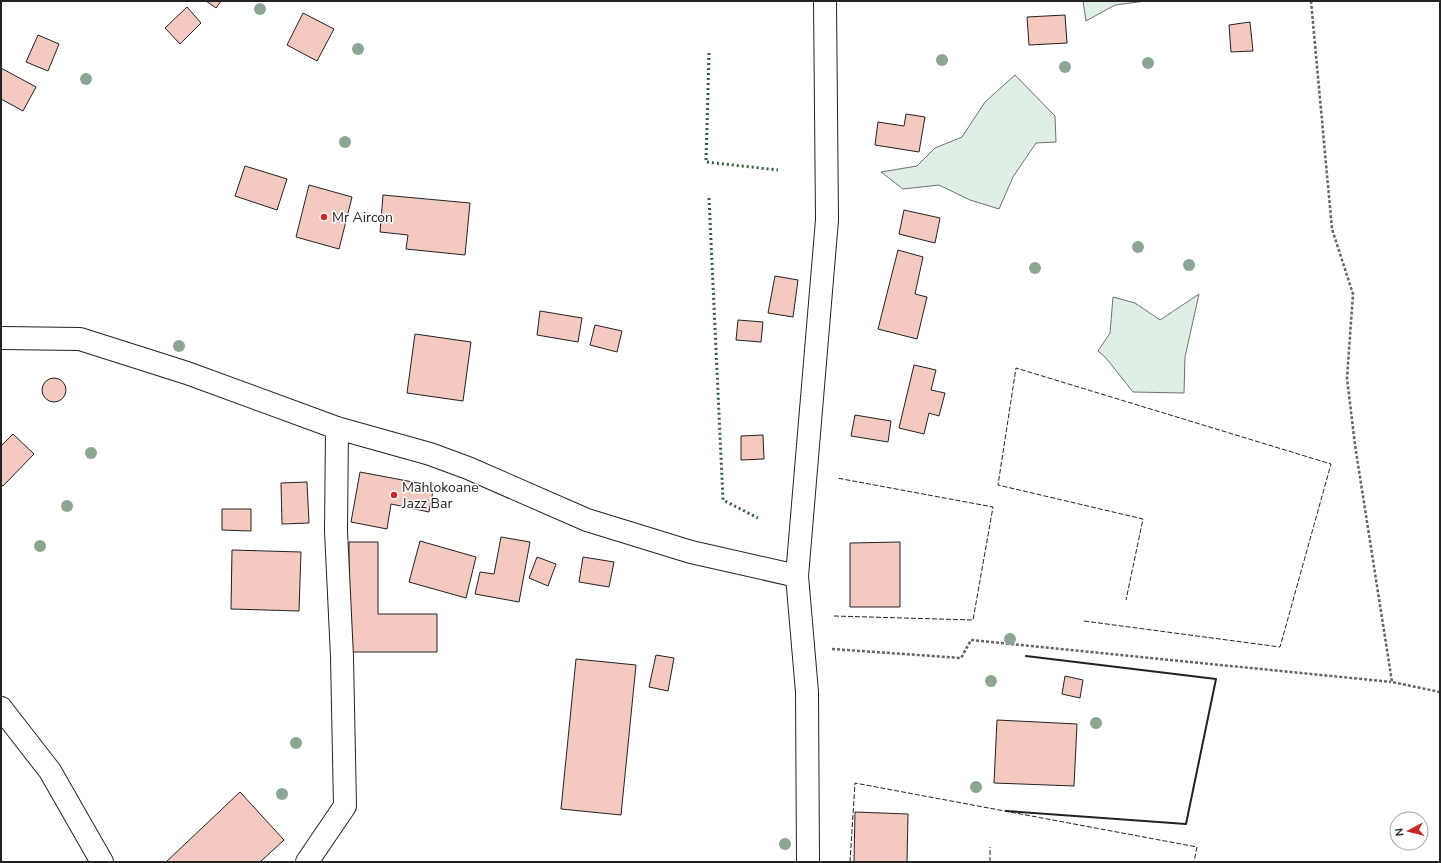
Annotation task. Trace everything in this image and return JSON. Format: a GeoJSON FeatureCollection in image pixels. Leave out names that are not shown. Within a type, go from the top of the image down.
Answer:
{"type":"FeatureCollection","features":[{"type":"Feature","properties":{"kind":"street"},"geometry":{"type":"LineString","coordinates":[[808,862],[807,692],[797,576],[827,220],[825,1]]}},
{"type":"Feature","properties":{"kind":"street"},"geometry":{"type":"LineString","coordinates":[[1,338],[80,339],[194,376],[337,428],[430,454],[468,468],[587,520],[691,552],[797,576]]}},
{"type":"Feature","properties":{"kind":"street"},"geometry":{"type":"LineString","coordinates":[[306,862],[345,806],[342,657],[336,531],[337,428]]}},
{"type":"Feature","properties":{"kind":"street"},"geometry":{"type":"LineString","coordinates":[[1,708],[50,771],[102,862]]}},
{"type":"Feature","properties":{"kind":"path"},"geometry":{"type":"LineString","coordinates":[[1311,1],[1332,229],[1353,294],[1347,378],[1355,445],[1392,682]]}},
{"type":"Feature","properties":{"kind":"path"},"geometry":{"type":"LineString","coordinates":[[803,647],[961,658],[971,640],[1392,682],[1440,692]]}},
{"type":"Feature","properties":{"kind":"green space"},"geometry":{"type":"Polygon","coordinates":[[[1083,1],[1146,1],[1115,5],[1086,21],[1083,1]]]}},
{"type":"Feature","properties":{"kind":"green space"},"geometry":{"type":"Polygon","coordinates":[[[1015,75],[1055,116],[1056,142],[1036,143],[1013,177],[999,209],[970,200],[939,185],[903,189],[881,172],[917,166],[935,148],[962,137],[985,102],[1015,75]]]}},
{"type":"Feature","properties":{"kind":"green space"},"geometry":{"type":"Polygon","coordinates":[[[1199,294],[1185,357],[1184,393],[1133,392],[1106,358],[1098,351],[1110,333],[1113,297],[1135,303],[1160,320],[1199,294]]]}},
{"type":"Feature","properties":{"kind":"building"},"geometry":{"type":"Polygon","coordinates":[[[206,1],[221,1],[216,8],[206,1]]]}},
{"type":"Feature","properties":{"kind":"building"},"geometry":{"type":"Polygon","coordinates":[[[187,7],[201,23],[180,44],[165,28],[187,7]]]}},
{"type":"Feature","properties":{"kind":"building"},"geometry":{"type":"Polygon","coordinates":[[[303,13],[334,29],[317,61],[287,45],[303,13]]]}},
{"type":"Feature","properties":{"kind":"building"},"geometry":{"type":"Polygon","coordinates":[[[1065,15],[1067,43],[1029,45],[1027,17],[1065,15]]]}},
{"type":"Feature","properties":{"kind":"building"},"geometry":{"type":"Polygon","coordinates":[[[1250,22],[1253,51],[1231,52],[1229,25],[1250,22]]]}},
{"type":"Feature","properties":{"kind":"building"},"geometry":{"type":"Polygon","coordinates":[[[38,35],[59,44],[48,71],[26,62],[38,35]]]}},
{"type":"Feature","properties":{"kind":"building"},"geometry":{"type":"Polygon","coordinates":[[[1,68],[36,87],[23,111],[1,99],[1,68]]]}},
{"type":"Feature","properties":{"kind":"building"},"geometry":{"type":"Polygon","coordinates":[[[906,114],[925,117],[919,152],[875,145],[878,122],[904,126],[906,114]]]}},
{"type":"Feature","properties":{"kind":"building"},"geometry":{"type":"Polygon","coordinates":[[[245,166],[287,179],[277,210],[235,196],[245,166]]]}},
{"type":"Feature","properties":{"kind":"building","name":"Mr Aircon"},"geometry":{"type":"Polygon","coordinates":[[[309,185],[352,197],[339,249],[296,237],[309,185]]]}},
{"type":"Feature","properties":{"kind":"building"},"geometry":{"type":"Polygon","coordinates":[[[383,195],[470,203],[465,255],[406,249],[408,235],[380,232],[383,195]]]}},
{"type":"Feature","properties":{"kind":"building"},"geometry":{"type":"Polygon","coordinates":[[[904,210],[940,218],[935,243],[899,234],[904,210]]]}},
{"type":"Feature","properties":{"kind":"building"},"geometry":{"type":"Polygon","coordinates":[[[898,250],[923,257],[915,294],[927,297],[917,339],[878,329],[898,250]]]}},
{"type":"Feature","properties":{"kind":"building"},"geometry":{"type":"Polygon","coordinates":[[[775,276],[798,280],[793,317],[768,313],[775,276]]]}},
{"type":"Feature","properties":{"kind":"building"},"geometry":{"type":"Polygon","coordinates":[[[540,311],[582,318],[578,342],[537,335],[540,311]]]}},
{"type":"Feature","properties":{"kind":"building"},"geometry":{"type":"Polygon","coordinates":[[[738,320],[763,322],[761,342],[736,340],[738,320]]]}},
{"type":"Feature","properties":{"kind":"building"},"geometry":{"type":"Polygon","coordinates":[[[595,325],[622,331],[617,352],[590,345],[595,325]]]}},
{"type":"Feature","properties":{"kind":"building"},"geometry":{"type":"Polygon","coordinates":[[[415,334],[471,342],[463,401],[407,393],[415,334]]]}},
{"type":"Feature","properties":{"kind":"building"},"geometry":{"type":"Polygon","coordinates":[[[914,365],[936,370],[931,390],[945,393],[939,416],[929,413],[924,434],[899,428],[914,365]]]}},
{"type":"Feature","properties":{"kind":"building"},"geometry":{"type":"Polygon","coordinates":[[[54,378],[63,381],[66,390],[63,399],[54,402],[45,399],[42,390],[45,381],[54,378]]]}},
{"type":"Feature","properties":{"kind":"building"},"geometry":{"type":"Polygon","coordinates":[[[855,415],[891,421],[888,442],[851,436],[855,415]]]}},
{"type":"Feature","properties":{"kind":"building"},"geometry":{"type":"Polygon","coordinates":[[[13,434],[34,454],[3,486],[1,485],[1,446],[13,434]]]}},
{"type":"Feature","properties":{"kind":"building"},"geometry":{"type":"Polygon","coordinates":[[[763,435],[764,459],[741,460],[741,436],[763,435]]]}},
{"type":"Feature","properties":{"kind":"building","name":"Mahlokoane Jazz Bar"},"geometry":{"type":"Polygon","coordinates":[[[360,472],[434,486],[429,512],[391,504],[387,529],[351,522],[360,472]]]}},
{"type":"Feature","properties":{"kind":"building"},"geometry":{"type":"Polygon","coordinates":[[[307,482],[309,523],[282,524],[281,483],[307,482]]]}},
{"type":"Feature","properties":{"kind":"building"},"geometry":{"type":"Polygon","coordinates":[[[222,509],[251,509],[251,531],[222,530],[222,509]]]}},
{"type":"Feature","properties":{"kind":"building"},"geometry":{"type":"Polygon","coordinates":[[[501,537],[530,542],[519,602],[475,594],[480,572],[494,574],[501,537]]]}},
{"type":"Feature","properties":{"kind":"building"},"geometry":{"type":"Polygon","coordinates":[[[420,541],[476,557],[466,598],[409,582],[420,541]]]}},
{"type":"Feature","properties":{"kind":"building"},"geometry":{"type":"Polygon","coordinates":[[[349,542],[378,542],[378,614],[437,614],[437,652],[349,652],[349,542]]]}},
{"type":"Feature","properties":{"kind":"building"},"geometry":{"type":"Polygon","coordinates":[[[900,542],[900,607],[850,607],[850,543],[900,542]]]}},
{"type":"Feature","properties":{"kind":"building"},"geometry":{"type":"Polygon","coordinates":[[[232,550],[301,552],[299,611],[231,609],[232,550]]]}},
{"type":"Feature","properties":{"kind":"building"},"geometry":{"type":"Polygon","coordinates":[[[537,557],[556,564],[548,586],[529,578],[537,557]]]}},
{"type":"Feature","properties":{"kind":"building"},"geometry":{"type":"Polygon","coordinates":[[[583,557],[614,562],[609,587],[579,582],[583,557]]]}},
{"type":"Feature","properties":{"kind":"building"},"geometry":{"type":"Polygon","coordinates":[[[656,655],[674,658],[668,691],[649,687],[656,655]]]}},
{"type":"Feature","properties":{"kind":"building"},"geometry":{"type":"Polygon","coordinates":[[[576,659],[636,665],[621,815],[561,809],[576,659]]]}},
{"type":"Feature","properties":{"kind":"building"},"geometry":{"type":"Polygon","coordinates":[[[1065,676],[1083,680],[1080,698],[1062,694],[1065,676]]]}},
{"type":"Feature","properties":{"kind":"building"},"geometry":{"type":"Polygon","coordinates":[[[997,720],[1077,724],[1074,786],[994,783],[997,720]]]}},
{"type":"Feature","properties":{"kind":"building"},"geometry":{"type":"Polygon","coordinates":[[[240,792],[284,840],[260,862],[166,862],[240,792]]]}},
{"type":"Feature","properties":{"kind":"building"},"geometry":{"type":"Polygon","coordinates":[[[855,812],[908,814],[907,862],[854,862],[855,812]]]}},
{"type":"Feature","properties":{"kind":"hedge"},"geometry":{"type":"LineString","coordinates":[[709,53],[706,162],[778,170]]}},
{"type":"Feature","properties":{"kind":"hedge"},"geometry":{"type":"LineString","coordinates":[[709,198],[723,500],[758,518]]}},
{"type":"Feature","properties":{"kind":"fence"},"geometry":{"type":"LineString","coordinates":[[1084,621],[1280,647],[1331,464],[1016,368],[998,485],[1143,519],[1126,600]]}},
{"type":"Feature","properties":{"kind":"fence"},"geometry":{"type":"LineString","coordinates":[[834,616],[973,620],[993,507],[837,478]]}},
{"type":"Feature","properties":{"kind":"fence"},"geometry":{"type":"LineString","coordinates":[[850,862],[855,783],[1197,847],[1194,862]]}},
{"type":"Feature","properties":{"kind":"fence"},"geometry":{"type":"LineString","coordinates":[[990,847],[990,862]]}},
{"type":"Feature","properties":{"kind":"wall"},"geometry":{"type":"LineString","coordinates":[[1006,811],[1186,824],[1216,679],[1026,656]]}},
{"type":"Feature","properties":{"kind":"place","name":"Mr Aircon"},"geometry":{"type":"Point","coordinates":[324,217]}},
{"type":"Feature","properties":{"kind":"place","name":"Mahlokoane Jazz Bar"},"geometry":{"type":"Point","coordinates":[394,495]}}]}
